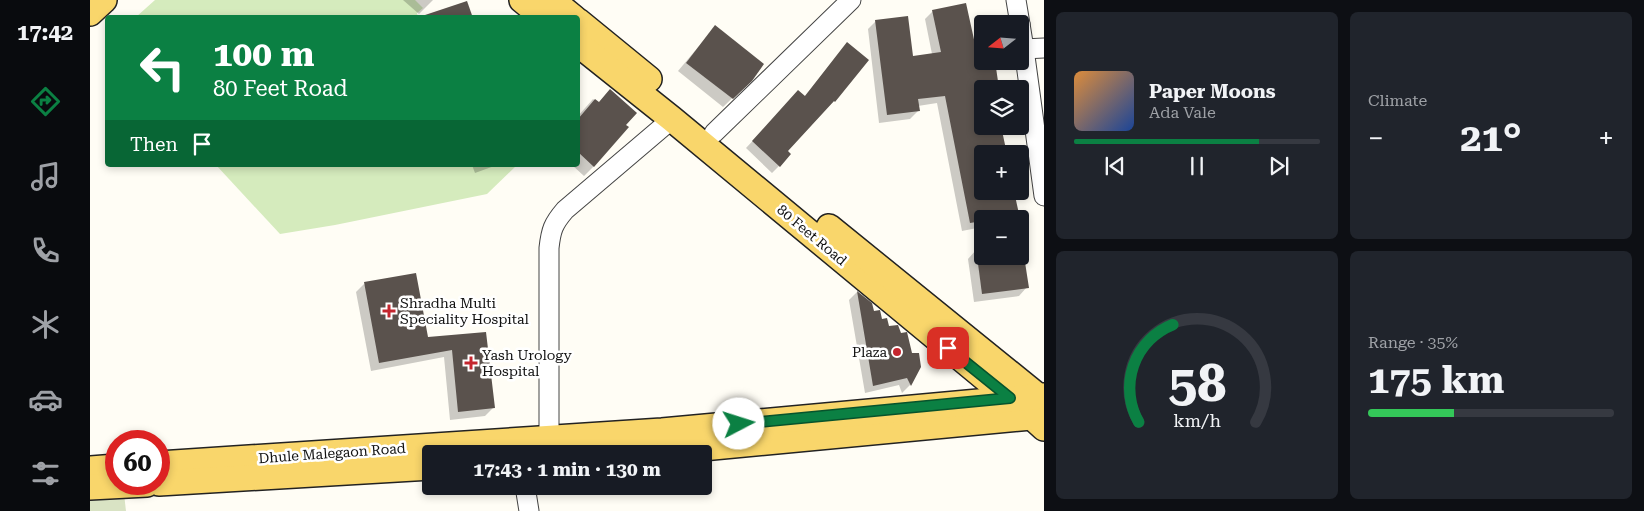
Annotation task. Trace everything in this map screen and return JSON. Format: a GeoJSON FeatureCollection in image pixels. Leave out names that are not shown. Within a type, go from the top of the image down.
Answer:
{"type":"FeatureCollection","features":[{"type":"Feature","properties":{"kind":"main road"},"geometry":{"type":"LineString","coordinates":[[90,14],[104,0]]}},
{"type":"Feature","properties":{"kind":"main road"},"geometry":{"type":"LineString","coordinates":[[522,0],[540,15]]}},
{"type":"Feature","properties":{"kind":"main road"},"geometry":{"type":"LineString","coordinates":[[552,0],[570,15]]}},
{"type":"Feature","properties":{"kind":"main road","name":"80 Feet Road"},"geometry":{"type":"LineString","coordinates":[[580,23],[714,132],[1041,409]]}},
{"type":"Feature","properties":{"kind":"main road","name":"80 Feet Road"},"geometry":{"type":"LineString","coordinates":[[580,46],[672,119],[1010,398]]}},
{"type":"Feature","properties":{"kind":"main road","name":"Dhule Malegaon Road"},"geometry":{"type":"LineString","coordinates":[[526,445],[549,438],[662,431],[1010,398],[1041,409]]}},
{"type":"Feature","properties":{"kind":"main road"},"geometry":{"type":"LineString","coordinates":[[712,446],[1041,409]]}},
{"type":"Feature","properties":{"kind":"main road","name":"Dhule Malegaon Road"},"geometry":{"type":"LineString","coordinates":[[170,463],[422,452]]}},
{"type":"Feature","properties":{"kind":"main road"},"geometry":{"type":"LineString","coordinates":[[90,469],[105,468]]}},
{"type":"Feature","properties":{"kind":"main road"},"geometry":{"type":"LineString","coordinates":[[170,482],[422,468]]}},
{"type":"Feature","properties":{"kind":"main road"},"geometry":{"type":"LineString","coordinates":[[90,487],[105,486]]}},
{"type":"Feature","properties":{"kind":"street"},"geometry":{"type":"LineString","coordinates":[[714,132],[851,0]]}},
{"type":"Feature","properties":{"kind":"street"},"geometry":{"type":"LineString","coordinates":[[1016,0],[1018,15]]}},
{"type":"Feature","properties":{"kind":"street"},"geometry":{"type":"LineString","coordinates":[[1029,49],[1044,48]]}},
{"type":"Feature","properties":{"kind":"street"},"geometry":{"type":"LineString","coordinates":[[1027,70],[1044,196]]}},
{"type":"Feature","properties":{"kind":"street"},"geometry":{"type":"LineString","coordinates":[[549,438],[549,248],[551,231],[565,210],[672,119]]}},
{"type":"Feature","properties":{"kind":"street"},"geometry":{"type":"LineString","coordinates":[[526,495],[529,511]]}},
{"type":"Feature","properties":{"kind":"green space"},"geometry":{"type":"Polygon","coordinates":[[[155,0],[415,0],[423,8],[417,13],[417,15],[138,15],[155,0]]]}},
{"type":"Feature","properties":{"kind":"green space"},"geometry":{"type":"Polygon","coordinates":[[[218,167],[515,167],[487,194],[335,225],[280,234],[218,167]]]}},
{"type":"Feature","properties":{"kind":"green space"},"geometry":{"type":"Polygon","coordinates":[[[105,486],[105,495],[124,495],[126,511],[90,511],[90,487],[105,486]]]}},
{"type":"Feature","properties":{"kind":"building"},"geometry":{"type":"Polygon","coordinates":[[[467,1],[472,15],[425,15],[467,1]]]}},
{"type":"Feature","properties":{"kind":"building"},"geometry":{"type":"Polygon","coordinates":[[[966,3],[974,39],[974,70],[996,70],[998,80],[974,80],[974,135],[1003,135],[1005,145],[974,145],[974,200],[1016,200],[1018,210],[974,210],[974,222],[970,223],[945,96],[918,99],[920,111],[887,115],[875,20],[908,16],[913,56],[941,52],[932,10],[966,3]]]}},
{"type":"Feature","properties":{"kind":"building"},"geometry":{"type":"Polygon","coordinates":[[[715,25],[764,64],[752,81],[733,99],[686,63],[715,25]]]}},
{"type":"Feature","properties":{"kind":"building"},"geometry":{"type":"Polygon","coordinates":[[[847,42],[869,60],[835,102],[788,151],[791,154],[780,167],[752,141],[798,90],[805,96],[847,42]]]}},
{"type":"Feature","properties":{"kind":"building"},"geometry":{"type":"Polygon","coordinates":[[[610,89],[637,113],[626,125],[629,127],[594,167],[580,154],[580,117],[595,99],[599,102],[610,89]]]}},
{"type":"Feature","properties":{"kind":"building"},"geometry":{"type":"Polygon","coordinates":[[[978,265],[1025,265],[1029,288],[982,294],[978,265]]]}},
{"type":"Feature","properties":{"kind":"building"},"geometry":{"type":"Polygon","coordinates":[[[416,273],[428,337],[486,332],[495,408],[458,412],[452,350],[379,363],[364,282],[416,273]]]}},
{"type":"Feature","properties":{"kind":"building"},"geometry":{"type":"Polygon","coordinates":[[[857,291],[872,303],[874,311],[880,310],[882,319],[887,318],[889,326],[898,325],[901,333],[907,332],[912,353],[919,353],[921,367],[911,386],[907,378],[873,386],[857,291]]]}},
{"type":"Feature","properties":{"kind":"place","name":"Shradha Multi Speciality Hospital"},"geometry":{"type":"Point","coordinates":[389,311]}},
{"type":"Feature","properties":{"kind":"place","name":"Plaza"},"geometry":{"type":"Point","coordinates":[897,352]}},
{"type":"Feature","properties":{"kind":"place","name":"Yash Urology Hospital"},"geometry":{"type":"Point","coordinates":[471,363]}},
{"type":"Feature","properties":{"kind":"route"},"geometry":{"type":"LineString","coordinates":[[739,424],[1010,398],[948,348]]}}]}
